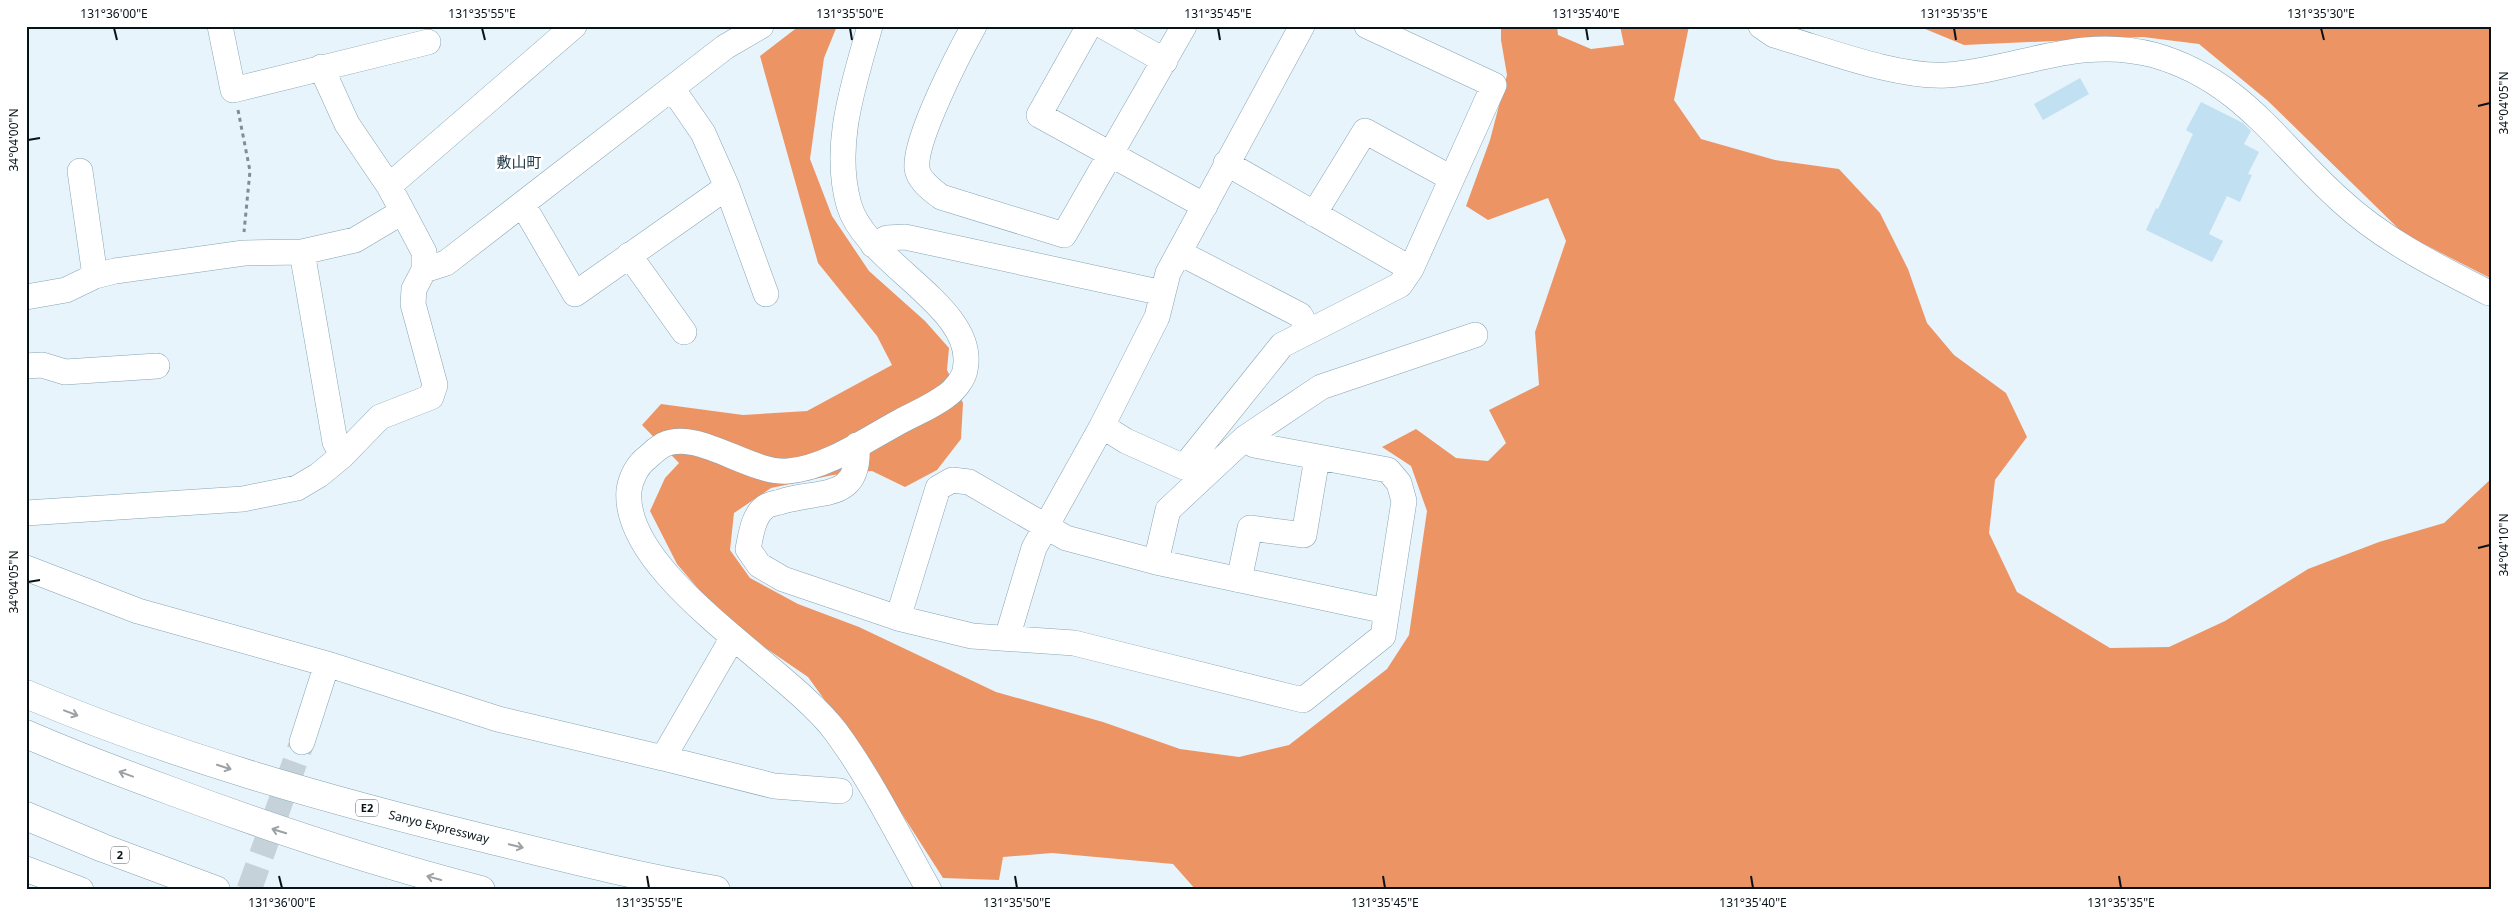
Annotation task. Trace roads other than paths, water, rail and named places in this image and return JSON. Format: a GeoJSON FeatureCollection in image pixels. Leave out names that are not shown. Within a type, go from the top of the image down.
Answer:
{"type":"FeatureCollection","features":[{"type":"Feature","properties":{"kind":"highway","name":"Sanyo Expressway"},"geometry":{"type":"LineString","coordinates":[[26,694],[170,749],[272,782],[476,836],[656,880],[716,890]]}},
{"type":"Feature","properties":{"kind":"highway"},"geometry":{"type":"LineString","coordinates":[[26,734],[62,750],[273,829],[433,878],[482,890]]}},
{"type":"Feature","properties":{"kind":"highway","name":"2"},"geometry":{"type":"LineString","coordinates":[[26,816],[103,848],[216,890]]}},
{"type":"Feature","properties":{"kind":"street"},"geometry":{"type":"LineString","coordinates":[[220,26],[233,90],[428,42]]}},
{"type":"Feature","properties":{"kind":"street"},"geometry":{"type":"LineString","coordinates":[[389,186],[574,26]]}},
{"type":"Feature","properties":{"kind":"street"},"geometry":{"type":"LineString","coordinates":[[424,270],[446,263],[725,47],[761,26]]}},
{"type":"Feature","properties":{"kind":"street"},"geometry":{"type":"LineString","coordinates":[[870,26],[849,102],[843,146],[844,178],[849,204],[855,220],[873,245],[942,308],[960,334],[967,355],[965,374],[949,394],[856,445],[811,467],[786,472],[757,468],[719,450],[691,442],[665,444],[639,464],[629,489],[632,521],[650,553],[686,595],[732,639],[769,666],[834,730],[872,789],[929,890]]}},
{"type":"Feature","properties":{"kind":"street"},"geometry":{"type":"LineString","coordinates":[[974,26],[953,63],[918,152],[917,170],[926,184],[941,197],[1064,235],[1184,26]]}},
{"type":"Feature","properties":{"kind":"street"},"geometry":{"type":"LineString","coordinates":[[1089,26],[1039,115],[1205,206]]}},
{"type":"Feature","properties":{"kind":"street"},"geometry":{"type":"LineString","coordinates":[[1103,26],[1165,61]]}},
{"type":"Feature","properties":{"kind":"street"},"geometry":{"type":"LineString","coordinates":[[1008,638],[1034,548],[1048,527],[1102,426],[1157,317],[1168,273],[1302,26]]}},
{"type":"Feature","properties":{"kind":"street"},"geometry":{"type":"LineString","coordinates":[[1102,426],[1126,441],[1184,467],[1282,345],[1400,284],[1411,269],[1494,85],[1366,26]]}},
{"type":"Feature","properties":{"kind":"street"},"geometry":{"type":"LineString","coordinates":[[1761,26],[1774,35],[1902,72],[1945,75],[1984,70],[2079,49],[2124,50],[2154,56],[2205,74],[2234,96],[2339,199],[2378,231],[2422,259],[2489,293]]}},
{"type":"Feature","properties":{"kind":"street"},"geometry":{"type":"LineString","coordinates":[[26,513],[243,499],[297,488],[319,475],[342,456],[380,417],[431,397],[434,385],[412,304],[414,289],[424,270],[424,252],[389,186],[347,124],[321,67]]}},
{"type":"Feature","properties":{"kind":"street"},"geometry":{"type":"LineString","coordinates":[[672,88],[703,133],[727,187],[766,294]]}},
{"type":"Feature","properties":{"kind":"street"},"geometry":{"type":"LineString","coordinates":[[1314,214],[1365,131],[1451,178]]}},
{"type":"Feature","properties":{"kind":"street"},"geometry":{"type":"LineString","coordinates":[[1226,163],[1411,269]]}},
{"type":"Feature","properties":{"kind":"street"},"geometry":{"type":"LineString","coordinates":[[80,172],[95,276]]}},
{"type":"Feature","properties":{"kind":"street"},"geometry":{"type":"LineString","coordinates":[[523,205],[575,294],[727,187]]}},
{"type":"Feature","properties":{"kind":"street"},"geometry":{"type":"LineString","coordinates":[[26,298],[66,290],[95,276],[115,271],[244,253],[302,252],[354,240],[402,212]]}},
{"type":"Feature","properties":{"kind":"street"},"geometry":{"type":"LineString","coordinates":[[873,245],[887,238],[905,237],[1163,293]]}},
{"type":"Feature","properties":{"kind":"street"},"geometry":{"type":"LineString","coordinates":[[302,252],[335,442],[342,456]]}},
{"type":"Feature","properties":{"kind":"street"},"geometry":{"type":"LineString","coordinates":[[1180,253],[1300,315],[1308,330]]}},
{"type":"Feature","properties":{"kind":"street"},"geometry":{"type":"LineString","coordinates":[[629,255],[684,332]]}},
{"type":"Feature","properties":{"kind":"street"},"geometry":{"type":"LineString","coordinates":[[1156,562],[1168,510],[1245,438],[1321,387],[1475,334]]}},
{"type":"Feature","properties":{"kind":"street"},"geometry":{"type":"LineString","coordinates":[[26,366],[42,365],[65,372],[157,366]]}},
{"type":"Feature","properties":{"kind":"street"},"geometry":{"type":"LineString","coordinates":[[856,445],[858,462],[852,480],[832,493],[789,499],[766,507],[752,526],[748,549],[759,565],[783,579],[898,618],[972,636],[1074,642],[1303,700],[1383,636],[1404,501],[1400,483],[1388,470],[1254,445],[1245,438]]}},
{"type":"Feature","properties":{"kind":"street"},"geometry":{"type":"LineString","coordinates":[[1238,580],[1250,528],[1304,535],[1317,458]]}},
{"type":"Feature","properties":{"kind":"street"},"geometry":{"type":"LineString","coordinates":[[898,618],[938,488],[952,480],[969,482],[1066,538],[1156,562],[1386,611]]}},
{"type":"Feature","properties":{"kind":"street"},"geometry":{"type":"LineString","coordinates":[[26,568],[138,610],[327,664],[498,719],[774,786],[840,791]]}},
{"type":"Feature","properties":{"kind":"street"},"geometry":{"type":"LineString","coordinates":[[663,758],[732,639]]}},
{"type":"Feature","properties":{"kind":"street"},"geometry":{"type":"LineString","coordinates":[[302,742],[327,664]]}},
{"type":"Feature","properties":{"kind":"street"},"geometry":{"type":"LineString","coordinates":[[26,869],[81,890]]}},
{"type":"Feature","properties":{"kind":"tunnel"},"geometry":{"type":"LineString","coordinates":[[249,890],[302,742]]}},
{"type":"Feature","properties":{"kind":"district","name":"敷山町"},"geometry":{"type":"Point","coordinates":[519,163]}}]}
